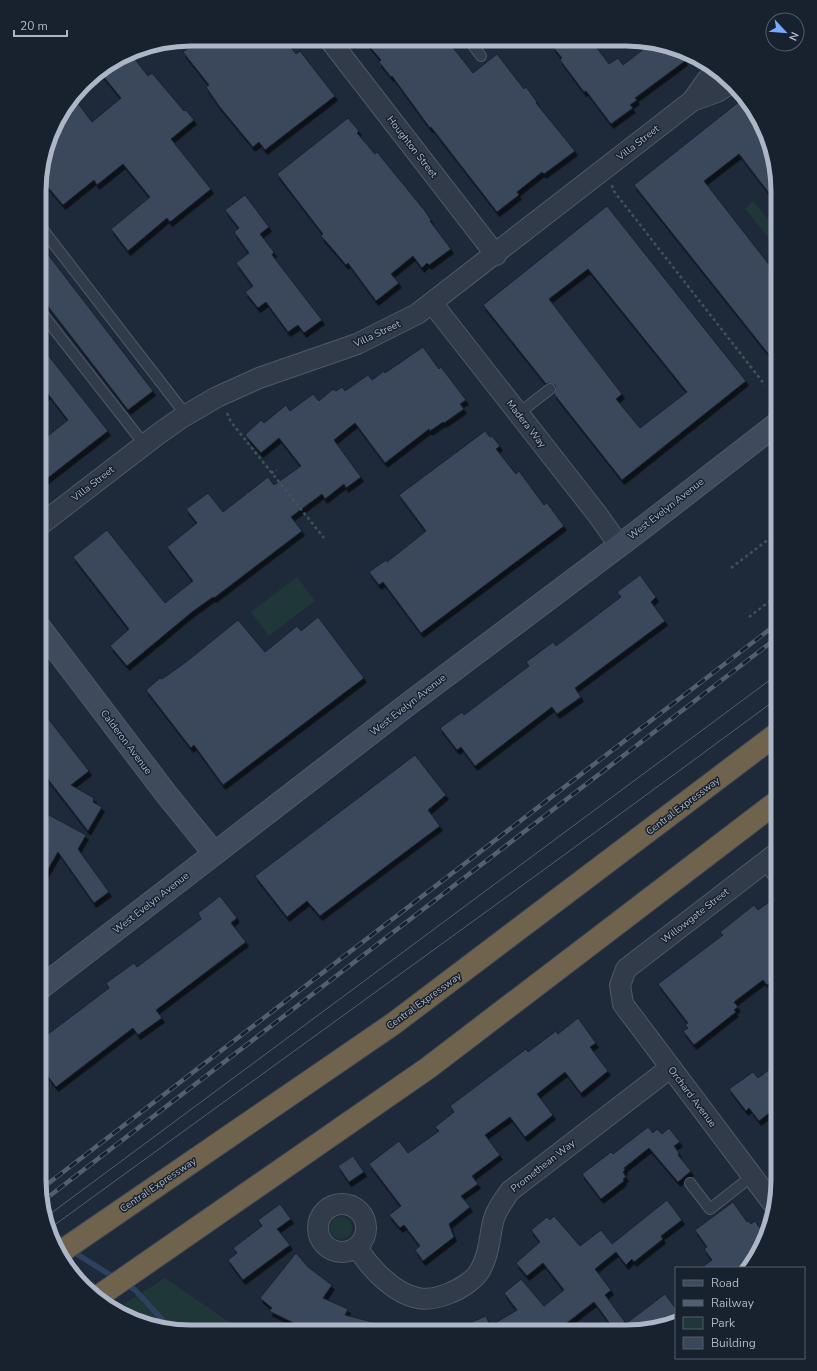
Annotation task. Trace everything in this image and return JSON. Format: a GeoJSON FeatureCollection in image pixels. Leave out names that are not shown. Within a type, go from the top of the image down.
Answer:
{"type":"FeatureCollection","features":[{"type":"Feature","properties":{"kind":"highway","name":"Central Expressway"},"geometry":{"type":"LineString","coordinates":[[64,1250],[406,1015],[771,738]]}},
{"type":"Feature","properties":{"kind":"highway"},"geometry":{"type":"LineString","coordinates":[[102,1294],[428,1068],[771,806]]}},
{"type":"Feature","properties":{"kind":"main road","name":"West Evelyn Avenue"},"geometry":{"type":"LineString","coordinates":[[46,984],[486,644],[619,545],[771,428]]}},
{"type":"Feature","properties":{"kind":"main road","name":"Calderon Avenue"},"geometry":{"type":"LineString","coordinates":[[46,636],[145,767],[214,854]]}},
{"type":"Feature","properties":{"kind":"street","name":"Houghton Street"},"geometry":{"type":"LineString","coordinates":[[334,46],[496,255]]}},
{"type":"Feature","properties":{"kind":"street","name":"Villa Street"},"geometry":{"type":"LineString","coordinates":[[46,520],[144,444],[186,415],[220,396],[259,378],[357,344],[398,325],[432,303],[496,255],[692,101],[707,80],[713,75]]}},
{"type":"Feature","properties":{"kind":"street","name":"Villa Street"},"geometry":{"type":"LineString","coordinates":[[692,101],[717,92],[727,86]]}},
{"type":"Feature","properties":{"kind":"street","name":"Madera Way"},"geometry":{"type":"LineString","coordinates":[[432,303],[597,514],[619,545]]}},
{"type":"Feature","properties":{"kind":"street","name":"Willowgate Street"},"geometry":{"type":"LineString","coordinates":[[620,985],[626,969],[770,858]]}},
{"type":"Feature","properties":{"kind":"street","name":"Orchard Avenue"},"geometry":{"type":"LineString","coordinates":[[620,985],[623,1004],[770,1200]]}},
{"type":"Feature","properties":{"kind":"street","name":"Promethean Way"},"geometry":{"type":"LineString","coordinates":[[357,1247],[366,1263],[398,1291],[418,1298],[440,1297],[460,1289],[478,1273],[489,1252],[493,1222],[499,1205],[510,1191],[670,1068]]}},
{"type":"Feature","properties":{"kind":"lane"},"geometry":{"type":"LineString","coordinates":[[474,46],[481,56]]}},
{"type":"Feature","properties":{"kind":"lane"},"geometry":{"type":"LineString","coordinates":[[46,234],[186,415]]}},
{"type":"Feature","properties":{"kind":"lane"},"geometry":{"type":"LineString","coordinates":[[46,319],[144,444]]}},
{"type":"Feature","properties":{"kind":"lane"},"geometry":{"type":"LineString","coordinates":[[518,414],[550,389]]}},
{"type":"Feature","properties":{"kind":"lane"},"geometry":{"type":"LineString","coordinates":[[690,1183],[710,1209],[752,1176]]}},
{"type":"Feature","properties":{"kind":"path"},"geometry":{"type":"LineString","coordinates":[[607,167],[613,190],[764,384]]}},
{"type":"Feature","properties":{"kind":"path"},"geometry":{"type":"LineString","coordinates":[[220,396],[231,422],[324,538]]}},
{"type":"Feature","properties":{"kind":"path"},"geometry":{"type":"LineString","coordinates":[[272,474],[277,470]]}},
{"type":"Feature","properties":{"kind":"path"},"geometry":{"type":"LineString","coordinates":[[731,568],[771,537]]}},
{"type":"Feature","properties":{"kind":"path"},"geometry":{"type":"LineString","coordinates":[[749,617],[771,600]]}},
{"type":"Feature","properties":{"kind":"green space"},"geometry":{"type":"Polygon","coordinates":[[[753,201],[771,223],[771,241],[745,209],[753,201]]]}},
{"type":"Feature","properties":{"kind":"green space"},"geometry":{"type":"Polygon","coordinates":[[[297,577],[315,601],[269,636],[251,612],[297,577]]]}},
{"type":"Feature","properties":{"kind":"green space"},"geometry":{"type":"Polygon","coordinates":[[[341,1217],[349,1220],[352,1228],[349,1236],[341,1239],[333,1236],[330,1228],[333,1220],[341,1217]]]}},
{"type":"Feature","properties":{"kind":"green space"},"geometry":{"type":"Polygon","coordinates":[[[165,1278],[233,1325],[172,1324],[153,1320],[119,1307],[165,1278]]]}},
{"type":"Feature","properties":{"kind":"building"},"geometry":{"type":"Polygon","coordinates":[[[191,46],[290,46],[296,54],[300,51],[335,96],[265,150],[259,142],[253,147],[219,106],[206,87],[209,85],[183,52],[191,46]]]}},
{"type":"Feature","properties":{"kind":"building"},"geometry":{"type":"Polygon","coordinates":[[[369,46],[452,46],[473,73],[497,54],[524,89],[526,87],[537,102],[536,103],[575,151],[544,174],[542,172],[517,192],[519,195],[497,212],[431,127],[430,128],[392,76],[391,77],[379,62],[381,60],[369,46]]]}},
{"type":"Feature","properties":{"kind":"building"},"geometry":{"type":"Polygon","coordinates":[[[596,46],[609,64],[618,58],[623,65],[646,47],[673,54],[685,59],[685,61],[635,98],[637,100],[630,105],[633,108],[611,124],[586,91],[584,92],[560,60],[562,58],[553,47],[596,46]]]}},
{"type":"Feature","properties":{"kind":"building"},"geometry":{"type":"Polygon","coordinates":[[[134,58],[148,76],[152,73],[184,111],[186,110],[194,120],[171,139],[211,189],[170,222],[167,218],[128,251],[111,229],[150,197],[123,164],[97,185],[94,180],[63,205],[46,185],[47,172],[54,144],[65,118],[77,102],[92,122],[121,98],[103,76],[118,65],[134,58]]]}},
{"type":"Feature","properties":{"kind":"building"},"geometry":{"type":"Polygon","coordinates":[[[740,101],[747,110],[760,136],[766,153],[770,172],[771,196],[739,154],[704,181],[771,267],[771,357],[634,185],[740,101]]]}},
{"type":"Feature","properties":{"kind":"building"},"geometry":{"type":"Polygon","coordinates":[[[348,118],[359,131],[357,133],[375,154],[377,152],[425,211],[431,220],[430,221],[451,249],[429,265],[427,263],[422,268],[413,256],[391,274],[399,283],[376,301],[348,263],[346,265],[321,236],[323,234],[277,174],[348,118]]]}},
{"type":"Feature","properties":{"kind":"building"},"geometry":{"type":"Polygon","coordinates":[[[245,195],[269,227],[260,234],[274,252],[272,255],[322,320],[304,333],[298,325],[288,332],[266,302],[258,308],[245,292],[253,286],[236,263],[249,253],[234,232],[239,228],[225,210],[245,195]]]}},
{"type":"Feature","properties":{"kind":"building"},"geometry":{"type":"Polygon","coordinates":[[[607,206],[746,381],[622,480],[554,394],[556,388],[555,385],[549,383],[546,384],[483,305],[607,206]],[[588,269],[549,299],[622,394],[616,399],[640,428],[687,392],[588,269]]]}},
{"type":"Feature","properties":{"kind":"building"},"geometry":{"type":"Polygon","coordinates":[[[46,252],[153,391],[128,410],[46,304],[46,252]]]}},
{"type":"Feature","properties":{"kind":"building"},"geometry":{"type":"Polygon","coordinates":[[[423,347],[439,369],[441,367],[466,400],[460,404],[464,409],[430,431],[429,429],[385,463],[355,423],[334,440],[361,477],[346,488],[344,484],[325,499],[322,494],[291,517],[302,531],[214,598],[213,597],[192,612],[127,666],[110,646],[129,629],[73,557],[107,530],[165,603],[193,581],[167,547],[197,523],[186,509],[208,493],[223,512],[268,477],[274,485],[301,466],[279,438],[261,453],[245,435],[261,420],[264,423],[286,405],[290,411],[313,394],[319,401],[333,389],[336,391],[342,387],[345,391],[368,375],[372,380],[423,347]]]}},
{"type":"Feature","properties":{"kind":"building"},"geometry":{"type":"Polygon","coordinates":[[[46,353],[108,431],[46,479],[46,437],[68,420],[48,394],[46,396],[46,353]]]}},
{"type":"Feature","properties":{"kind":"building"},"geometry":{"type":"Polygon","coordinates":[[[485,431],[490,437],[492,436],[500,446],[496,449],[516,474],[519,471],[544,505],[547,503],[564,526],[421,633],[383,582],[379,585],[369,572],[386,560],[387,562],[426,531],[399,495],[485,431]]]}},
{"type":"Feature","properties":{"kind":"building"},"geometry":{"type":"Polygon","coordinates":[[[640,575],[656,597],[651,602],[665,621],[575,688],[581,697],[557,714],[552,707],[475,766],[461,747],[457,750],[440,728],[462,712],[464,715],[529,666],[526,662],[553,642],[556,646],[621,597],[617,592],[640,575]]]}},
{"type":"Feature","properties":{"kind":"building"},"geometry":{"type":"Polygon","coordinates":[[[318,617],[364,678],[223,785],[194,745],[191,748],[146,690],[160,678],[162,679],[186,662],[238,620],[265,652],[297,626],[301,631],[318,617]]]}},
{"type":"Feature","properties":{"kind":"building"},"geometry":{"type":"Polygon","coordinates":[[[46,716],[89,771],[71,785],[94,798],[93,802],[102,807],[88,831],[46,777],[46,716]]]}},
{"type":"Feature","properties":{"kind":"building"},"geometry":{"type":"Polygon","coordinates":[[[415,755],[446,795],[428,810],[440,826],[320,916],[307,901],[287,917],[255,876],[415,755]]]}},
{"type":"Feature","properties":{"kind":"building"},"geometry":{"type":"Polygon","coordinates":[[[49,815],[86,835],[78,849],[109,892],[94,903],[58,852],[46,873],[46,820],[49,815]]]}},
{"type":"Feature","properties":{"kind":"building"},"geometry":{"type":"Polygon","coordinates":[[[220,896],[237,918],[231,923],[246,942],[156,1010],[162,1018],[138,1035],[133,1028],[56,1087],[46,1074],[46,1036],[109,988],[106,983],[134,963],[137,967],[201,919],[198,913],[220,896]]]}},
{"type":"Feature","properties":{"kind":"building"},"geometry":{"type":"Polygon","coordinates":[[[769,902],[771,904],[771,985],[769,983],[767,985],[763,980],[734,1002],[738,1007],[734,1010],[736,1012],[694,1045],[683,1031],[688,1028],[685,1025],[688,1023],[658,984],[723,935],[720,932],[754,905],[758,910],[769,902]]]}},
{"type":"Feature","properties":{"kind":"building"},"geometry":{"type":"Polygon","coordinates":[[[578,1018],[596,1043],[590,1047],[608,1071],[581,1093],[565,1072],[537,1094],[553,1115],[525,1137],[510,1117],[485,1135],[500,1155],[472,1176],[478,1184],[461,1196],[470,1207],[449,1224],[454,1237],[423,1261],[415,1250],[420,1246],[404,1225],[400,1228],[389,1215],[401,1206],[369,1164],[399,1141],[408,1153],[439,1131],[435,1127],[454,1112],[450,1106],[526,1049],[528,1052],[556,1031],[558,1034],[578,1018]]]}},
{"type":"Feature","properties":{"kind":"building"},"geometry":{"type":"Polygon","coordinates":[[[771,1068],[771,1112],[759,1121],[749,1108],[746,1111],[729,1089],[753,1072],[758,1078],[771,1068]]]}},
{"type":"Feature","properties":{"kind":"building"},"geometry":{"type":"Polygon","coordinates":[[[648,1127],[653,1133],[657,1129],[662,1134],[669,1128],[680,1142],[674,1146],[679,1153],[678,1155],[691,1171],[678,1182],[649,1148],[624,1168],[625,1170],[623,1172],[626,1177],[623,1179],[624,1181],[601,1199],[582,1174],[611,1152],[613,1154],[648,1127]]]}},
{"type":"Feature","properties":{"kind":"building"},"geometry":{"type":"Polygon","coordinates":[[[353,1156],[364,1172],[349,1182],[338,1166],[353,1156]]]}},
{"type":"Feature","properties":{"kind":"building"},"geometry":{"type":"Polygon","coordinates":[[[667,1200],[682,1220],[661,1236],[663,1239],[634,1262],[632,1259],[626,1265],[616,1252],[595,1269],[611,1290],[605,1295],[625,1322],[620,1325],[611,1325],[594,1302],[564,1325],[492,1325],[517,1310],[504,1293],[521,1279],[544,1306],[564,1290],[543,1263],[527,1276],[516,1263],[540,1242],[531,1230],[547,1217],[550,1220],[554,1216],[580,1246],[601,1230],[612,1244],[667,1200]]]}},
{"type":"Feature","properties":{"kind":"building"},"geometry":{"type":"Polygon","coordinates":[[[733,1202],[747,1222],[749,1221],[751,1224],[755,1221],[762,1230],[752,1252],[742,1267],[702,1267],[712,1260],[704,1249],[707,1247],[695,1230],[733,1202]]]}},
{"type":"Feature","properties":{"kind":"building"},"geometry":{"type":"Polygon","coordinates":[[[280,1204],[291,1219],[277,1229],[290,1245],[243,1280],[228,1260],[237,1253],[233,1248],[262,1226],[258,1220],[280,1204]]]}},
{"type":"Feature","properties":{"kind":"building"},"geometry":{"type":"Polygon","coordinates":[[[296,1253],[308,1267],[332,1285],[323,1298],[348,1309],[345,1315],[384,1325],[298,1325],[269,1311],[272,1308],[260,1298],[296,1253]]]}},
{"type":"Feature","properties":{"kind":"building"},"geometry":{"type":"Polygon","coordinates":[[[665,1294],[675,1308],[675,1316],[673,1317],[645,1324],[624,1325],[665,1294]]]}},
{"type":"Feature","properties":{"kind":"building"},"geometry":{"type":"Polygon","coordinates":[[[486,1316],[490,1325],[465,1325],[486,1316]]]}},
{"type":"Feature","properties":{"kind":"waterway"},"geometry":{"type":"LineString","coordinates":[[72,1251],[115,1278]]}},
{"type":"Feature","properties":{"kind":"waterway"},"geometry":{"type":"LineString","coordinates":[[124,1283],[135,1290],[165,1322]]}},
{"type":"Feature","properties":{"kind":"tram line"},"geometry":{"type":"LineString","coordinates":[[50,1214],[771,679]]}},
{"type":"Feature","properties":{"kind":"tram line"},"geometry":{"type":"LineString","coordinates":[[54,1226],[771,703]]}},
{"type":"Feature","properties":{"kind":"railway"},"geometry":{"type":"LineString","coordinates":[[46,1185],[771,628]]}},
{"type":"Feature","properties":{"kind":"railway"},"geometry":{"type":"LineString","coordinates":[[47,1198],[771,642]]}}]}
